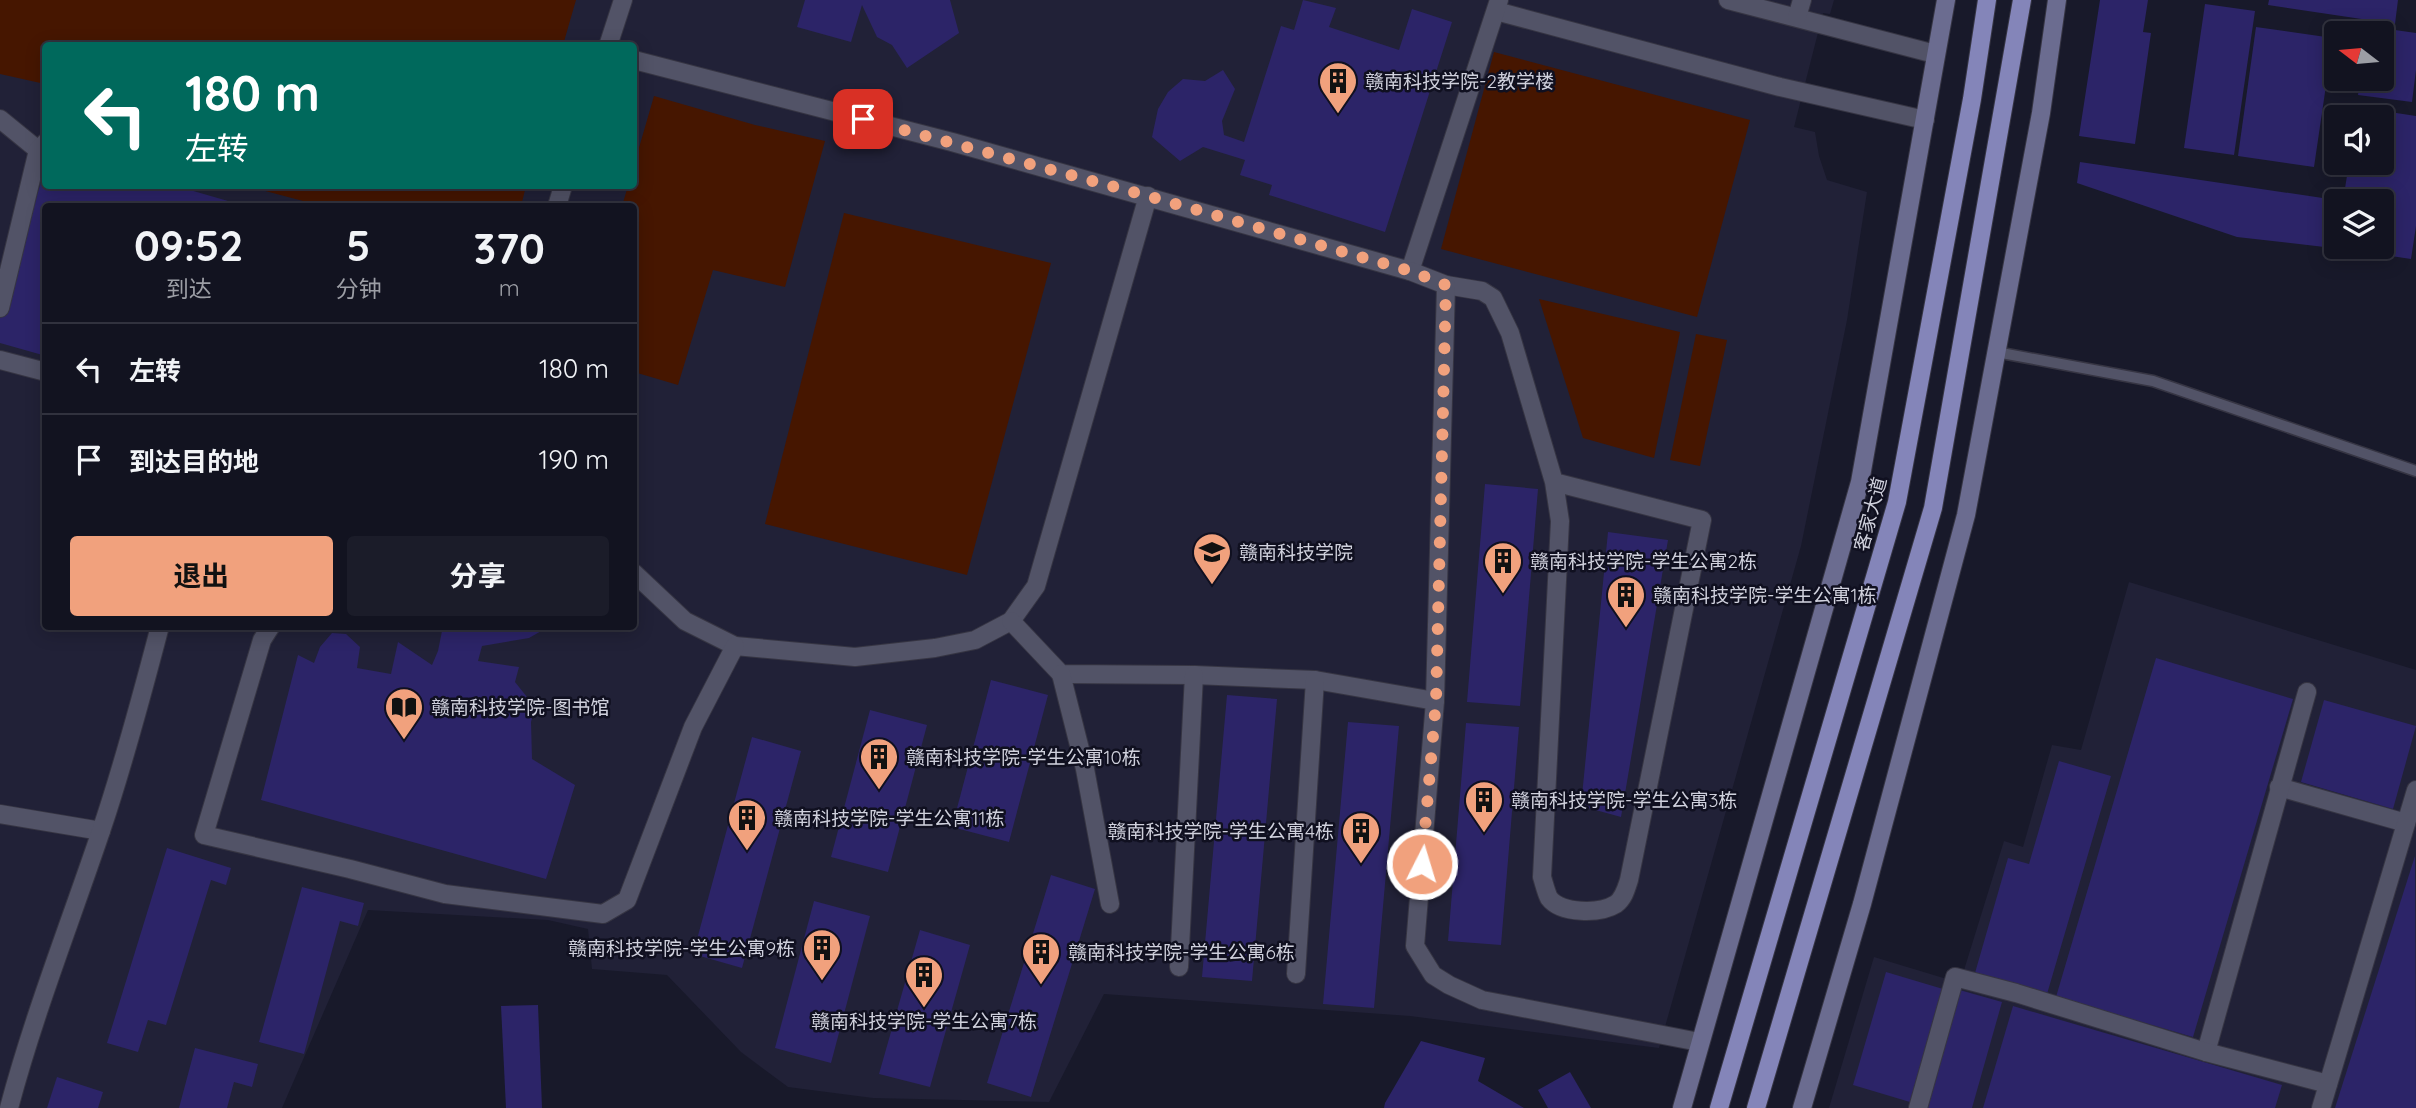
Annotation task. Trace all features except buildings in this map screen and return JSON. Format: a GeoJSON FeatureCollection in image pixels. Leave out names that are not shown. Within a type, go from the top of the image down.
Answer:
{"type":"FeatureCollection","features":[{"type":"Feature","properties":{"kind":"main road","name":"客家大道"},"geometry":{"type":"LineString","coordinates":[[1719,1108],[1897,502],[1972,99],[1987,0]]}},
{"type":"Feature","properties":{"kind":"main road"},"geometry":{"type":"LineString","coordinates":[[1756,1108],[1933,508],[2022,0]]}},
{"type":"Feature","properties":{"kind":"street"},"geometry":{"type":"LineString","coordinates":[[609,42],[622,0]]}},
{"type":"Feature","properties":{"kind":"street"},"geometry":{"type":"LineString","coordinates":[[1728,0],[1800,9],[1936,54]]}},
{"type":"Feature","properties":{"kind":"street"},"geometry":{"type":"LineString","coordinates":[[1682,1108],[1860,482],[1946,0]]}},
{"type":"Feature","properties":{"kind":"street"},"geometry":{"type":"LineString","coordinates":[[1802,1108],[1861,904],[1966,515],[2041,113],[2057,0]]}},
{"type":"Feature","properties":{"kind":"street"},"geometry":{"type":"LineString","coordinates":[[1410,271],[1497,5],[1780,87],[1926,120]]}},
{"type":"Feature","properties":{"kind":"street"},"geometry":{"type":"LineString","coordinates":[[637,61],[1148,196],[1410,271],[1446,285],[1482,291],[1493,298],[1510,333],[1555,482],[1560,521],[1542,877],[1550,898],[1566,909],[1587,912],[1615,904],[1624,894],[1629,880],[1702,520],[1555,482]]}},
{"type":"Feature","properties":{"kind":"street"},"geometry":{"type":"LineString","coordinates":[[0,118],[42,146],[0,308]]}},
{"type":"Feature","properties":{"kind":"street"},"geometry":{"type":"LineString","coordinates":[[637,576],[685,621],[735,646],[855,657],[935,648],[975,640],[1011,621],[1036,586],[1148,196]]}},
{"type":"Feature","properties":{"kind":"street"},"geometry":{"type":"LineString","coordinates":[[1446,285],[1436,701],[1415,946],[1433,975],[1482,1000],[1699,1042]]}},
{"type":"Feature","properties":{"kind":"street"},"geometry":{"type":"LineString","coordinates":[[0,360],[42,371]]}},
{"type":"Feature","properties":{"kind":"street"},"geometry":{"type":"LineString","coordinates":[[1011,621],[1061,674],[1085,769],[1110,904]]}},
{"type":"Feature","properties":{"kind":"street"},"geometry":{"type":"LineString","coordinates":[[9,1108],[25,1048],[126,753],[159,630]]}},
{"type":"Feature","properties":{"kind":"street"},"geometry":{"type":"LineString","coordinates":[[268,630],[262,640],[204,835],[445,894],[603,914],[627,900],[693,727],[735,646]]}},
{"type":"Feature","properties":{"kind":"street"},"geometry":{"type":"LineString","coordinates":[[1061,674],[1194,675],[1315,680],[1436,701]]}},
{"type":"Feature","properties":{"kind":"street"},"geometry":{"type":"LineString","coordinates":[[1179,967],[1194,675]]}},
{"type":"Feature","properties":{"kind":"street"},"geometry":{"type":"LineString","coordinates":[[1296,974],[1315,680]]}},
{"type":"Feature","properties":{"kind":"street"},"geometry":{"type":"LineString","coordinates":[[2206,1052],[2307,692]]}},
{"type":"Feature","properties":{"kind":"street"},"geometry":{"type":"LineString","coordinates":[[2280,787],[2406,823]]}},
{"type":"Feature","properties":{"kind":"street"},"geometry":{"type":"LineString","coordinates":[[2321,1108],[2416,790]]}},
{"type":"Feature","properties":{"kind":"street"},"geometry":{"type":"LineString","coordinates":[[0,814],[101,831]]}},
{"type":"Feature","properties":{"kind":"street"},"geometry":{"type":"LineString","coordinates":[[1918,1108],[1955,977],[2016,993],[2206,1052],[2328,1084]]}},
{"type":"Feature","properties":{"kind":"lane"},"geometry":{"type":"LineString","coordinates":[[1996,352],[2153,381],[2416,471]]}},
{"type":"Feature","properties":{"kind":"shaded area","name":"赣南科技学院"},"geometry":{"type":"Polygon","coordinates":[[[0,0],[1834,0],[1830,14],[1823,13],[1794,127],[1815,132],[1827,180],[1867,192],[1847,320],[1801,546],[1659,1048],[1410,1016],[1104,994],[1049,1102],[873,1098],[788,1087],[741,1052],[667,975],[592,969],[588,929],[548,920],[368,910],[282,1108],[0,1108],[0,0]]]}},
{"type":"Feature","properties":{"kind":"shaded area"},"geometry":{"type":"Polygon","coordinates":[[[0,0],[576,0],[564,42],[42,42],[42,83],[0,74],[0,0]]]}},
{"type":"Feature","properties":{"kind":"shaded area"},"geometry":{"type":"Polygon","coordinates":[[[1494,52],[1750,120],[1697,317],[1441,249],[1494,52]]]}},
{"type":"Feature","properties":{"kind":"shaded area"},"geometry":{"type":"Polygon","coordinates":[[[654,96],[755,125],[825,141],[785,287],[713,270],[678,385],[637,373],[637,203],[623,203],[627,189],[637,189],[637,155],[654,96]]]}},
{"type":"Feature","properties":{"kind":"shaded area"},"geometry":{"type":"Polygon","coordinates":[[[257,189],[525,189],[522,203],[311,203],[257,189]]]}},
{"type":"Feature","properties":{"kind":"shaded area"},"geometry":{"type":"Polygon","coordinates":[[[844,213],[1051,263],[967,575],[765,524],[844,213]]]}},
{"type":"Feature","properties":{"kind":"shaded area"},"geometry":{"type":"Polygon","coordinates":[[[1539,299],[1680,332],[1654,458],[1583,438],[1539,299]]]}},
{"type":"Feature","properties":{"kind":"shaded area"},"geometry":{"type":"Polygon","coordinates":[[[1696,334],[1727,340],[1700,466],[1670,460],[1696,334]]]}},
{"type":"Feature","properties":{"kind":"shaded area"},"geometry":{"type":"Polygon","coordinates":[[[2129,582],[2416,670],[2416,1108],[1829,1108],[1874,957],[1960,983],[2004,841],[2023,847],[2052,745],[2081,750],[2129,582]]]}},
{"type":"Feature","properties":{"kind":"place","name":"赣南科技学院-2教学楼"},"geometry":{"type":"Point","coordinates":[1338,115]}},
{"type":"Feature","properties":{"kind":"place","name":"赣南科技学院"},"geometry":{"type":"Point","coordinates":[1212,586]}},
{"type":"Feature","properties":{"kind":"place","name":"赣南科技学院-学生公寓2栋"},"geometry":{"type":"Point","coordinates":[1503,595]}},
{"type":"Feature","properties":{"kind":"place","name":"赣南科技学院-学生公寓1栋"},"geometry":{"type":"Point","coordinates":[1626,629]}},
{"type":"Feature","properties":{"kind":"place","name":"赣南科技学院-图书馆"},"geometry":{"type":"Point","coordinates":[404,741]}},
{"type":"Feature","properties":{"kind":"place","name":"赣南科技学院-学生公寓10栋"},"geometry":{"type":"Point","coordinates":[879,791]}},
{"type":"Feature","properties":{"kind":"place","name":"赣南科技学院-学生公寓3栋"},"geometry":{"type":"Point","coordinates":[1484,834]}},
{"type":"Feature","properties":{"kind":"place","name":"赣南科技学院-学生公寓11栋"},"geometry":{"type":"Point","coordinates":[747,852]}},
{"type":"Feature","properties":{"kind":"place","name":"赣南科技学院-学生公寓4栋"},"geometry":{"type":"Point","coordinates":[1361,865]}},
{"type":"Feature","properties":{"kind":"place","name":"赣南科技学院-学生公寓9栋"},"geometry":{"type":"Point","coordinates":[822,982]}},
{"type":"Feature","properties":{"kind":"place","name":"赣南科技学院-学生公寓6栋"},"geometry":{"type":"Point","coordinates":[1041,986]}},
{"type":"Feature","properties":{"kind":"place","name":"赣南科技学院-学生公寓7栋"},"geometry":{"type":"Point","coordinates":[924,1009]}},
{"type":"Feature","properties":{"kind":"route"},"geometry":{"type":"LineString","coordinates":[[863,119],[1148,196],[1410,271],[1446,285],[1436,701],[1422,864]]}}]}
